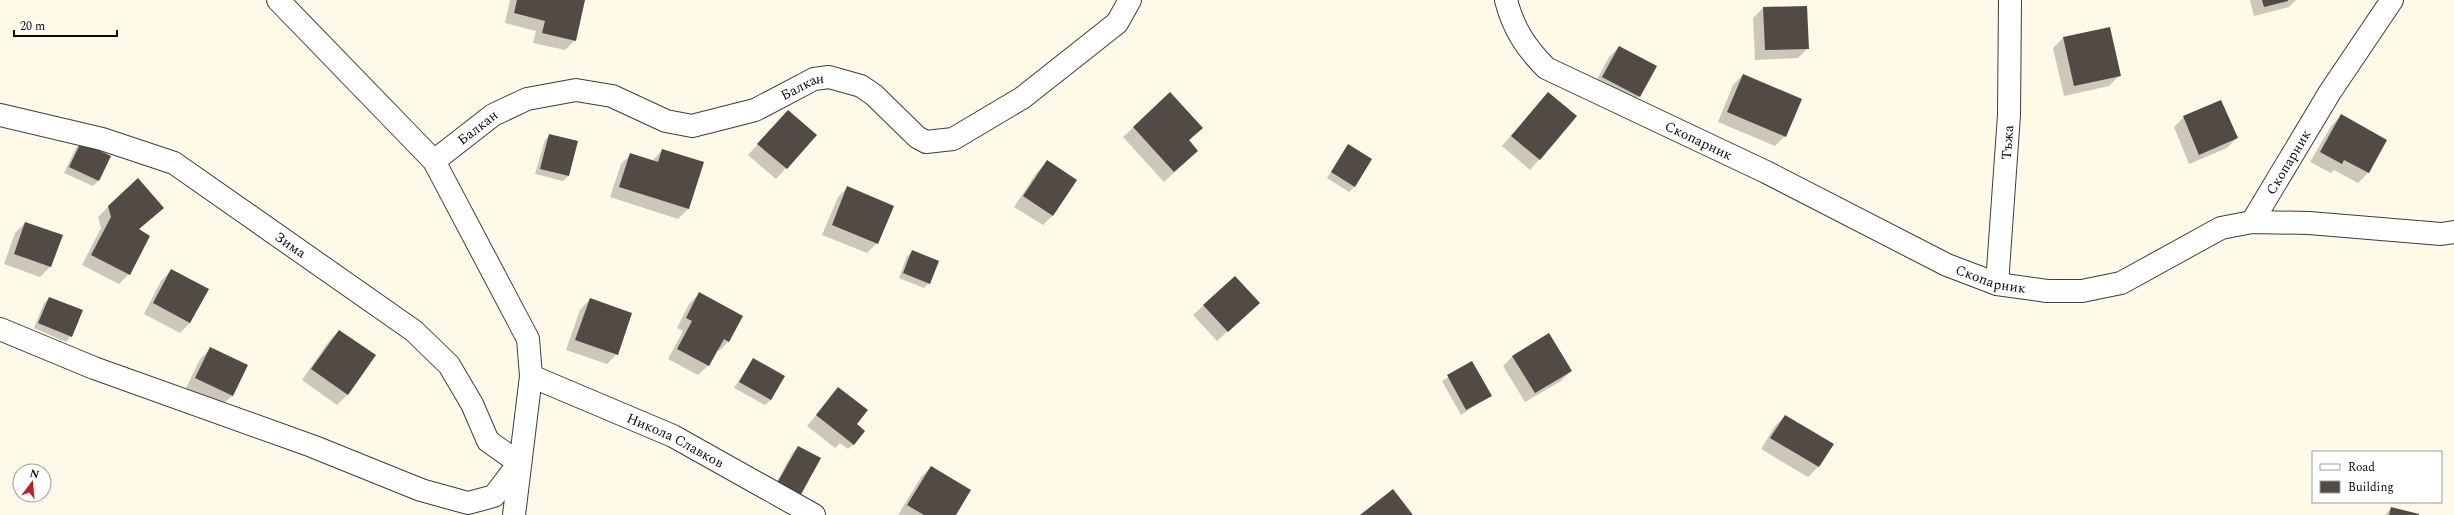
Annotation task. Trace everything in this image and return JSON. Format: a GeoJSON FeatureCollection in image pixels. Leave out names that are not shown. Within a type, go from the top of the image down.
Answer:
{"type":"FeatureCollection","features":[{"type":"Feature","properties":{"kind":"street"},"geometry":{"type":"LineString","coordinates":[[278,0],[434,161],[528,339],[532,376],[519,463],[514,515]]}},
{"type":"Feature","properties":{"kind":"street","name":"Балкан"},"geometry":{"type":"LineString","coordinates":[[434,161],[493,115],[527,99],[576,90],[612,96],[666,121],[692,126],[755,110],[814,79],[829,77],[845,80],[861,86],[874,95],[921,140],[936,142],[953,139],[1028,93],[1116,23],[1130,0]]}},
{"type":"Feature","properties":{"kind":"street","name":"Скопарник"},"geometry":{"type":"LineString","coordinates":[[1506,0],[1517,31],[1529,51],[1546,68],[1766,172],[1947,265],[1997,284],[2047,291],[2082,291],[2120,283],[2221,228],[2252,222],[2330,92],[2392,0]]}},
{"type":"Feature","properties":{"kind":"street","name":"Тъжа"},"geometry":{"type":"LineString","coordinates":[[1997,284],[2009,115],[2010,0]]}},
{"type":"Feature","properties":{"kind":"street","name":"Зима"},"geometry":{"type":"LineString","coordinates":[[0,115],[102,139],[174,163],[414,331],[449,365],[472,404],[488,442],[519,463]]}},
{"type":"Feature","properties":{"kind":"street"},"geometry":{"type":"LineString","coordinates":[[2252,222],[2309,223],[2440,234],[2454,232]]}},
{"type":"Feature","properties":{"kind":"street"},"geometry":{"type":"LineString","coordinates":[[0,329],[94,368],[312,446],[421,490],[468,503],[494,496],[519,463]]}},
{"type":"Feature","properties":{"kind":"street","name":"Никола Славков"},"geometry":{"type":"LineString","coordinates":[[532,376],[673,436],[814,515]]}},
{"type":"Feature","properties":{"kind":"building"},"geometry":{"type":"Polygon","coordinates":[[[517,0],[585,0],[576,41],[542,33],[545,21],[514,13],[517,0]]]}},
{"type":"Feature","properties":{"kind":"building"},"geometry":{"type":"Polygon","coordinates":[[[2262,0],[2288,0],[2288,1],[2264,7],[2262,0]]]}},
{"type":"Feature","properties":{"kind":"building"},"geometry":{"type":"Polygon","coordinates":[[[1807,6],[1809,49],[1765,50],[1763,7],[1807,6]]]}},
{"type":"Feature","properties":{"kind":"building"},"geometry":{"type":"Polygon","coordinates":[[[2110,27],[2121,76],[2074,86],[2063,37],[2110,27]]]}},
{"type":"Feature","properties":{"kind":"building"},"geometry":{"type":"Polygon","coordinates":[[[1619,46],[1657,66],[1640,97],[1602,77],[1619,46]]]}},
{"type":"Feature","properties":{"kind":"building"},"geometry":{"type":"Polygon","coordinates":[[[1743,74],[1802,99],[1786,137],[1727,112],[1743,74]]]}},
{"type":"Feature","properties":{"kind":"building"},"geometry":{"type":"Polygon","coordinates":[[[1170,92],[1203,128],[1189,140],[1198,151],[1174,172],[1133,127],[1170,92]]]}},
{"type":"Feature","properties":{"kind":"building"},"geometry":{"type":"Polygon","coordinates":[[[1548,92],[1577,116],[1540,160],[1511,136],[1548,92]]]}},
{"type":"Feature","properties":{"kind":"building"},"geometry":{"type":"Polygon","coordinates":[[[2221,100],[2238,138],[2199,155],[2183,116],[2221,100]]]}},
{"type":"Feature","properties":{"kind":"building"},"geometry":{"type":"Polygon","coordinates":[[[788,110],[817,135],[787,169],[757,144],[788,110]]]}},
{"type":"Feature","properties":{"kind":"building"},"geometry":{"type":"Polygon","coordinates":[[[2341,114],[2387,140],[2369,173],[2344,160],[2342,164],[2320,152],[2341,114]]]}},
{"type":"Feature","properties":{"kind":"building"},"geometry":{"type":"Polygon","coordinates":[[[549,134],[578,141],[569,176],[540,169],[549,134]]]}},
{"type":"Feature","properties":{"kind":"building"},"geometry":{"type":"Polygon","coordinates":[[[81,142],[111,156],[99,181],[69,167],[81,142]]]}},
{"type":"Feature","properties":{"kind":"building"},"geometry":{"type":"Polygon","coordinates":[[[1348,144],[1372,159],[1355,187],[1331,172],[1348,144]]]}},
{"type":"Feature","properties":{"kind":"building"},"geometry":{"type":"Polygon","coordinates":[[[662,149],[704,162],[689,209],[619,187],[630,153],[658,162],[662,149]]]}},
{"type":"Feature","properties":{"kind":"building"},"geometry":{"type":"Polygon","coordinates":[[[1047,160],[1077,180],[1053,216],[1023,196],[1047,160]]]}},
{"type":"Feature","properties":{"kind":"building"},"geometry":{"type":"Polygon","coordinates":[[[138,178],[164,208],[139,229],[150,236],[130,275],[91,255],[111,217],[108,206],[138,178]]]}},
{"type":"Feature","properties":{"kind":"building"},"geometry":{"type":"Polygon","coordinates":[[[847,186],[894,206],[878,244],[832,225],[847,186]]]}},
{"type":"Feature","properties":{"kind":"building"},"geometry":{"type":"Polygon","coordinates":[[[25,222],[63,235],[51,267],[14,254],[25,222]]]}},
{"type":"Feature","properties":{"kind":"building"},"geometry":{"type":"Polygon","coordinates":[[[912,250],[939,261],[930,284],[903,273],[912,250]]]}},
{"type":"Feature","properties":{"kind":"building"},"geometry":{"type":"Polygon","coordinates":[[[171,269],[209,289],[190,323],[153,303],[171,269]]]}},
{"type":"Feature","properties":{"kind":"building"},"geometry":{"type":"Polygon","coordinates":[[[1235,276],[1260,303],[1228,332],[1203,305],[1235,276]]]}},
{"type":"Feature","properties":{"kind":"building"},"geometry":{"type":"Polygon","coordinates":[[[699,292],[743,316],[729,342],[724,339],[709,366],[677,349],[692,321],[686,318],[699,292]]]}},
{"type":"Feature","properties":{"kind":"building"},"geometry":{"type":"Polygon","coordinates":[[[49,297],[83,310],[72,337],[38,323],[49,297]]]}},
{"type":"Feature","properties":{"kind":"building"},"geometry":{"type":"Polygon","coordinates":[[[590,298],[632,313],[618,355],[575,340],[590,298]]]}},
{"type":"Feature","properties":{"kind":"building"},"geometry":{"type":"Polygon","coordinates":[[[339,330],[376,355],[348,395],[311,369],[339,330]]]}},
{"type":"Feature","properties":{"kind":"building"},"geometry":{"type":"Polygon","coordinates":[[[1549,333],[1572,371],[1535,393],[1512,356],[1549,333]]]}},
{"type":"Feature","properties":{"kind":"building"},"geometry":{"type":"Polygon","coordinates":[[[210,347],[248,365],[233,396],[195,378],[210,347]]]}},
{"type":"Feature","properties":{"kind":"building"},"geometry":{"type":"Polygon","coordinates":[[[753,358],[785,376],[771,400],[739,382],[753,358]]]}},
{"type":"Feature","properties":{"kind":"building"},"geometry":{"type":"Polygon","coordinates":[[[1472,361],[1492,396],[1466,410],[1447,375],[1472,361]]]}},
{"type":"Feature","properties":{"kind":"building"},"geometry":{"type":"Polygon","coordinates":[[[838,387],[868,410],[857,424],[865,431],[854,445],[816,415],[838,387]]]}},
{"type":"Feature","properties":{"kind":"building"},"geometry":{"type":"Polygon","coordinates":[[[1785,415],[1834,444],[1819,467],[1770,438],[1785,415]]]}},
{"type":"Feature","properties":{"kind":"building"},"geometry":{"type":"Polygon","coordinates":[[[798,446],[821,458],[799,498],[776,485],[798,446]]]}},
{"type":"Feature","properties":{"kind":"building"},"geometry":{"type":"Polygon","coordinates":[[[931,466],[971,490],[956,515],[924,515],[907,505],[931,466]]]}},
{"type":"Feature","properties":{"kind":"building"},"geometry":{"type":"Polygon","coordinates":[[[1393,489],[1413,515],[1360,515],[1393,489]]]}},
{"type":"Feature","properties":{"kind":"building"},"geometry":{"type":"Polygon","coordinates":[[[2391,507],[2419,514],[2419,515],[2389,515],[2391,507]]]}}]}
